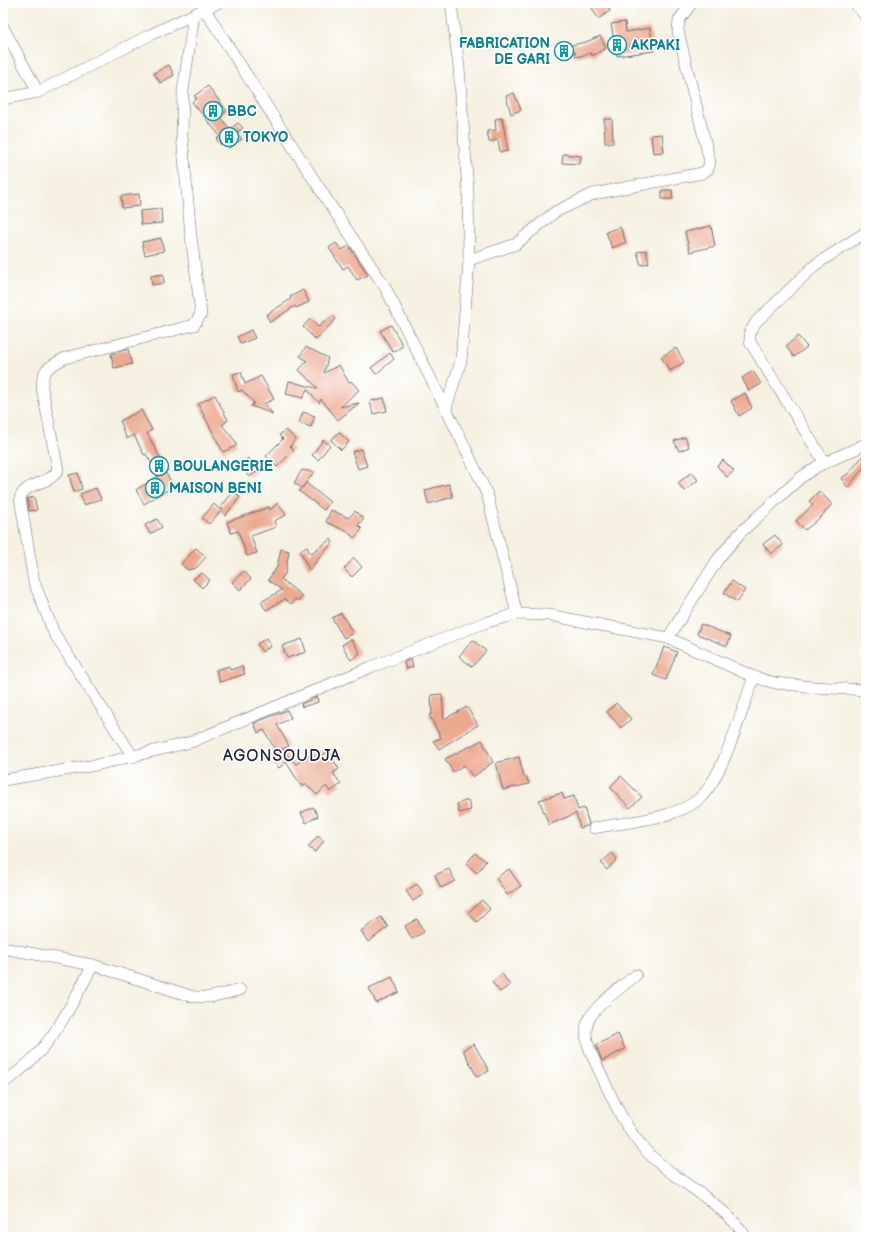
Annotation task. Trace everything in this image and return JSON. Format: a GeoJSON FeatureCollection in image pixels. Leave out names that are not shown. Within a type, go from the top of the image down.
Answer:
{"type":"FeatureCollection","features":[{"type":"Feature","properties":{"kind":"street"},"geometry":{"type":"LineString","coordinates":[[3,99],[38,92],[201,9],[218,3]]}},
{"type":"Feature","properties":{"kind":"street"},"geometry":{"type":"LineString","coordinates":[[446,408],[461,361],[469,260],[467,184],[459,68],[451,3]]}},
{"type":"Feature","properties":{"kind":"street"},"geometry":{"type":"LineString","coordinates":[[469,260],[516,244],[555,212],[593,194],[702,173],[708,169],[710,162],[678,31],[678,20],[692,3]]}},
{"type":"Feature","properties":{"kind":"street"},"geometry":{"type":"LineString","coordinates":[[855,3],[866,17]]}},
{"type":"Feature","properties":{"kind":"street"},"geometry":{"type":"LineString","coordinates":[[201,9],[385,287],[446,408],[487,494],[517,614]]}},
{"type":"Feature","properties":{"kind":"street"},"geometry":{"type":"LineString","coordinates":[[133,757],[54,633],[34,582],[20,498],[26,489],[51,478],[58,470],[42,388],[42,376],[48,367],[65,358],[194,325],[202,314],[191,236],[182,136],[183,91],[201,9]]}},
{"type":"Feature","properties":{"kind":"street"},"geometry":{"type":"LineString","coordinates":[[3,27],[38,92]]}},
{"type":"Feature","properties":{"kind":"street"},"geometry":{"type":"LineString","coordinates":[[825,462],[750,342],[750,332],[756,322],[814,265],[866,232]]}},
{"type":"Feature","properties":{"kind":"street"},"geometry":{"type":"LineString","coordinates":[[668,638],[718,559],[740,533],[784,490],[811,470],[825,462],[866,444]]}},
{"type":"Feature","properties":{"kind":"street"},"geometry":{"type":"LineString","coordinates":[[3,780],[96,765],[191,742],[371,667],[484,623],[517,614],[549,615],[668,638],[754,677],[775,682],[814,687],[866,690]]}},
{"type":"Feature","properties":{"kind":"street"},"geometry":{"type":"LineString","coordinates":[[594,828],[667,814],[698,800],[710,787],[722,764],[754,677]]}},
{"type":"Feature","properties":{"kind":"street"},"geometry":{"type":"LineString","coordinates":[[3,948],[93,965],[194,997],[210,997],[240,990]]}},
{"type":"Feature","properties":{"kind":"street"},"geometry":{"type":"LineString","coordinates":[[3,1084],[18,1074],[44,1048],[56,1032],[93,965]]}},
{"type":"Feature","properties":{"kind":"street"},"geometry":{"type":"LineString","coordinates":[[636,975],[600,1007],[589,1019],[586,1029],[591,1053],[612,1097],[637,1141],[649,1155],[722,1212],[746,1237]]}},
{"type":"Feature","properties":{"kind":"building"},"geometry":{"type":"Polygon","coordinates":[[[602,3],[606,3],[610,11],[598,19],[592,8],[602,3]]]}},
{"type":"Feature","properties":{"kind":"building"},"geometry":{"type":"Polygon","coordinates":[[[625,22],[626,32],[650,28],[654,51],[617,56],[611,24],[625,22]]]}},
{"type":"Feature","properties":{"kind":"building"},"geometry":{"type":"Polygon","coordinates":[[[600,36],[606,48],[592,56],[591,53],[576,57],[575,51],[563,58],[558,49],[566,45],[586,42],[600,36]]]}},
{"type":"Feature","properties":{"kind":"building"},"geometry":{"type":"Polygon","coordinates":[[[169,65],[174,75],[160,83],[154,73],[169,65]]]}},
{"type":"Feature","properties":{"kind":"building"},"geometry":{"type":"Polygon","coordinates":[[[208,86],[227,111],[220,116],[230,129],[238,123],[243,128],[237,133],[242,139],[229,148],[225,142],[221,145],[216,139],[220,136],[192,102],[197,98],[194,96],[208,86]]]}},
{"type":"Feature","properties":{"kind":"building"},"geometry":{"type":"Polygon","coordinates":[[[514,93],[521,110],[511,114],[506,96],[514,93]]]}},
{"type":"Feature","properties":{"kind":"building"},"geometry":{"type":"Polygon","coordinates":[[[502,118],[508,151],[500,152],[498,140],[489,142],[487,131],[496,130],[495,119],[502,118]]]}},
{"type":"Feature","properties":{"kind":"building"},"geometry":{"type":"Polygon","coordinates":[[[604,119],[612,119],[613,143],[605,143],[604,119]]]}},
{"type":"Feature","properties":{"kind":"building"},"geometry":{"type":"Polygon","coordinates":[[[662,134],[664,152],[653,153],[651,135],[662,134]]]}},
{"type":"Feature","properties":{"kind":"building"},"geometry":{"type":"Polygon","coordinates":[[[563,154],[581,156],[580,164],[562,163],[563,154]]]}},
{"type":"Feature","properties":{"kind":"building"},"geometry":{"type":"Polygon","coordinates":[[[662,190],[672,190],[673,199],[662,199],[662,190]]]}},
{"type":"Feature","properties":{"kind":"building"},"geometry":{"type":"Polygon","coordinates":[[[139,194],[140,206],[122,208],[121,196],[139,194]]]}},
{"type":"Feature","properties":{"kind":"building"},"geometry":{"type":"Polygon","coordinates":[[[161,209],[162,223],[141,225],[140,211],[161,209]]]}},
{"type":"Feature","properties":{"kind":"building"},"geometry":{"type":"Polygon","coordinates":[[[711,226],[715,246],[690,252],[685,232],[711,226]]]}},
{"type":"Feature","properties":{"kind":"building"},"geometry":{"type":"Polygon","coordinates":[[[620,227],[626,242],[612,248],[606,232],[620,227]]]}},
{"type":"Feature","properties":{"kind":"building"},"geometry":{"type":"Polygon","coordinates":[[[161,238],[164,251],[145,255],[142,242],[161,238]]]}},
{"type":"Feature","properties":{"kind":"building"},"geometry":{"type":"Polygon","coordinates":[[[336,243],[342,250],[349,246],[368,275],[357,280],[348,266],[343,269],[329,248],[336,243]]]}},
{"type":"Feature","properties":{"kind":"building"},"geometry":{"type":"Polygon","coordinates":[[[646,250],[649,263],[641,265],[637,252],[646,250]]]}},
{"type":"Feature","properties":{"kind":"building"},"geometry":{"type":"Polygon","coordinates":[[[163,274],[164,283],[152,285],[151,276],[163,274]]]}},
{"type":"Feature","properties":{"kind":"building"},"geometry":{"type":"Polygon","coordinates":[[[303,290],[309,302],[296,308],[295,306],[270,322],[266,315],[291,299],[290,297],[303,290]]]}},
{"type":"Feature","properties":{"kind":"building"},"geometry":{"type":"Polygon","coordinates":[[[333,315],[336,319],[316,340],[303,327],[310,319],[318,327],[333,315]]]}},
{"type":"Feature","properties":{"kind":"building"},"geometry":{"type":"Polygon","coordinates":[[[391,325],[403,346],[393,352],[380,331],[391,325]]]}},
{"type":"Feature","properties":{"kind":"building"},"geometry":{"type":"Polygon","coordinates":[[[251,330],[255,338],[241,344],[237,337],[251,330]]]}},
{"type":"Feature","properties":{"kind":"building"},"geometry":{"type":"Polygon","coordinates":[[[798,336],[807,347],[794,357],[786,346],[798,336]]]}},
{"type":"Feature","properties":{"kind":"building"},"geometry":{"type":"Polygon","coordinates":[[[306,347],[328,358],[324,373],[339,365],[349,383],[351,381],[359,390],[340,407],[359,403],[338,420],[321,399],[319,403],[307,389],[303,398],[286,394],[289,381],[319,389],[299,370],[307,361],[300,356],[306,347]]]}},
{"type":"Feature","properties":{"kind":"building"},"geometry":{"type":"Polygon","coordinates":[[[676,348],[684,362],[670,371],[661,357],[676,348]]]}},
{"type":"Feature","properties":{"kind":"building"},"geometry":{"type":"Polygon","coordinates":[[[128,349],[132,364],[114,368],[111,354],[128,349]]]}},
{"type":"Feature","properties":{"kind":"building"},"geometry":{"type":"Polygon","coordinates":[[[390,353],[394,359],[376,374],[371,368],[390,353]]]}},
{"type":"Feature","properties":{"kind":"building"},"geometry":{"type":"Polygon","coordinates":[[[753,371],[761,384],[749,391],[742,378],[753,371]]]}},
{"type":"Feature","properties":{"kind":"building"},"geometry":{"type":"Polygon","coordinates":[[[241,372],[245,384],[261,376],[274,399],[264,404],[273,414],[251,406],[254,403],[242,390],[238,392],[233,374],[241,372]]]}},
{"type":"Feature","properties":{"kind":"building"},"geometry":{"type":"Polygon","coordinates":[[[745,393],[752,408],[739,416],[731,401],[745,393]]]}},
{"type":"Feature","properties":{"kind":"building"},"geometry":{"type":"Polygon","coordinates":[[[215,395],[228,420],[222,425],[236,442],[236,446],[223,452],[198,404],[215,395]]]}},
{"type":"Feature","properties":{"kind":"building"},"geometry":{"type":"Polygon","coordinates":[[[384,398],[387,411],[373,414],[370,401],[384,398]]]}},
{"type":"Feature","properties":{"kind":"building"},"geometry":{"type":"Polygon","coordinates":[[[141,410],[152,430],[147,433],[167,471],[158,474],[146,454],[144,455],[134,435],[127,439],[122,428],[123,427],[120,421],[141,410]]]}},
{"type":"Feature","properties":{"kind":"building"},"geometry":{"type":"Polygon","coordinates":[[[303,412],[315,416],[311,427],[299,423],[303,412]]]}},
{"type":"Feature","properties":{"kind":"building"},"geometry":{"type":"Polygon","coordinates":[[[286,430],[296,439],[290,446],[294,450],[277,467],[266,456],[283,439],[279,435],[286,430]]]}},
{"type":"Feature","properties":{"kind":"building"},"geometry":{"type":"Polygon","coordinates":[[[339,432],[349,442],[341,450],[331,440],[339,432]]]}},
{"type":"Feature","properties":{"kind":"building"},"geometry":{"type":"Polygon","coordinates":[[[685,437],[689,447],[679,451],[674,441],[685,437]]]}},
{"type":"Feature","properties":{"kind":"building"},"geometry":{"type":"Polygon","coordinates":[[[323,440],[330,445],[318,460],[312,455],[323,440]]]}},
{"type":"Feature","properties":{"kind":"building"},"geometry":{"type":"Polygon","coordinates":[[[361,449],[367,466],[358,469],[352,452],[361,449]]]}},
{"type":"Feature","properties":{"kind":"building"},"geometry":{"type":"Polygon","coordinates":[[[866,452],[866,464],[848,488],[841,478],[848,474],[866,452]]]}},
{"type":"Feature","properties":{"kind":"building"},"geometry":{"type":"Polygon","coordinates":[[[248,458],[258,471],[249,477],[240,465],[248,458]]]}},
{"type":"Feature","properties":{"kind":"building"},"geometry":{"type":"Polygon","coordinates":[[[723,460],[734,471],[727,477],[717,466],[723,460]]]}},
{"type":"Feature","properties":{"kind":"building"},"geometry":{"type":"Polygon","coordinates":[[[302,470],[314,472],[302,488],[294,483],[302,470]]]}},
{"type":"Feature","properties":{"kind":"building","name":"MAISON BENI"},"geometry":{"type":"Polygon","coordinates":[[[165,472],[174,486],[144,504],[136,490],[165,472]]]}},
{"type":"Feature","properties":{"kind":"building"},"geometry":{"type":"Polygon","coordinates":[[[692,472],[698,480],[684,491],[678,483],[692,472]]]}},
{"type":"Feature","properties":{"kind":"building"},"geometry":{"type":"Polygon","coordinates":[[[78,473],[82,489],[74,492],[69,475],[78,473]]]}},
{"type":"Feature","properties":{"kind":"building"},"geometry":{"type":"Polygon","coordinates":[[[306,483],[330,502],[324,510],[299,491],[306,483]]]}},
{"type":"Feature","properties":{"kind":"building"},"geometry":{"type":"Polygon","coordinates":[[[449,484],[453,497],[428,504],[425,490],[449,484]]]}},
{"type":"Feature","properties":{"kind":"building"},"geometry":{"type":"Polygon","coordinates":[[[96,488],[101,499],[84,505],[80,494],[96,488]]]}},
{"type":"Feature","properties":{"kind":"building"},"geometry":{"type":"Polygon","coordinates":[[[234,491],[240,497],[225,516],[221,507],[234,491]]]}},
{"type":"Feature","properties":{"kind":"building"},"geometry":{"type":"Polygon","coordinates":[[[819,491],[832,504],[821,517],[805,530],[796,521],[813,505],[809,501],[819,491]]]}},
{"type":"Feature","properties":{"kind":"building"},"geometry":{"type":"Polygon","coordinates":[[[34,497],[37,510],[29,511],[27,499],[34,497]]]}},
{"type":"Feature","properties":{"kind":"building"},"geometry":{"type":"Polygon","coordinates":[[[278,503],[286,515],[274,521],[276,527],[251,536],[257,553],[247,556],[238,531],[231,533],[227,522],[269,507],[270,510],[278,503]]]}},
{"type":"Feature","properties":{"kind":"building"},"geometry":{"type":"Polygon","coordinates":[[[214,504],[221,511],[209,524],[202,518],[214,504]]]}},
{"type":"Feature","properties":{"kind":"building"},"geometry":{"type":"Polygon","coordinates":[[[331,510],[349,518],[355,511],[364,519],[358,525],[362,529],[354,538],[345,529],[344,530],[326,522],[331,510]]]}},
{"type":"Feature","properties":{"kind":"building"},"geometry":{"type":"Polygon","coordinates":[[[157,519],[162,527],[150,534],[145,525],[157,519]]]}},
{"type":"Feature","properties":{"kind":"building"},"geometry":{"type":"Polygon","coordinates":[[[775,535],[783,545],[771,554],[763,544],[775,535]]]}},
{"type":"Feature","properties":{"kind":"building"},"geometry":{"type":"Polygon","coordinates":[[[331,539],[333,542],[309,570],[300,551],[307,547],[310,554],[331,539]]]}},
{"type":"Feature","properties":{"kind":"building"},"geometry":{"type":"Polygon","coordinates":[[[196,548],[206,557],[196,568],[188,570],[181,564],[196,548]]]}},
{"type":"Feature","properties":{"kind":"building"},"geometry":{"type":"Polygon","coordinates":[[[281,549],[289,551],[285,574],[281,579],[302,596],[298,601],[295,599],[291,604],[285,599],[266,610],[261,602],[282,590],[268,580],[277,567],[281,549]]]}},
{"type":"Feature","properties":{"kind":"building"},"geometry":{"type":"Polygon","coordinates":[[[354,558],[362,567],[352,577],[344,569],[354,558]]]}},
{"type":"Feature","properties":{"kind":"building"},"geometry":{"type":"Polygon","coordinates":[[[244,571],[251,579],[240,590],[232,582],[244,571]]]}},
{"type":"Feature","properties":{"kind":"building"},"geometry":{"type":"Polygon","coordinates":[[[202,573],[210,580],[202,588],[193,579],[202,573]]]}},
{"type":"Feature","properties":{"kind":"building"},"geometry":{"type":"Polygon","coordinates":[[[732,581],[745,590],[737,602],[724,593],[732,581]]]}},
{"type":"Feature","properties":{"kind":"building"},"geometry":{"type":"Polygon","coordinates":[[[341,613],[353,633],[344,638],[332,618],[341,613]]]}},
{"type":"Feature","properties":{"kind":"building"},"geometry":{"type":"Polygon","coordinates":[[[701,624],[731,636],[727,646],[697,634],[701,624]]]}},
{"type":"Feature","properties":{"kind":"building"},"geometry":{"type":"Polygon","coordinates":[[[266,638],[271,646],[262,652],[257,644],[266,638]]]}},
{"type":"Feature","properties":{"kind":"building"},"geometry":{"type":"Polygon","coordinates":[[[302,639],[306,652],[287,658],[282,646],[302,639]]]}},
{"type":"Feature","properties":{"kind":"building"},"geometry":{"type":"Polygon","coordinates":[[[351,639],[360,653],[351,660],[342,645],[351,639]]]}},
{"type":"Feature","properties":{"kind":"building"},"geometry":{"type":"Polygon","coordinates":[[[473,640],[486,651],[472,667],[459,656],[473,640]]]}},
{"type":"Feature","properties":{"kind":"building"},"geometry":{"type":"Polygon","coordinates":[[[664,647],[677,652],[666,680],[653,675],[664,647]]]}},
{"type":"Feature","properties":{"kind":"building"},"geometry":{"type":"Polygon","coordinates":[[[411,659],[413,667],[406,669],[404,662],[411,659]]]}},
{"type":"Feature","properties":{"kind":"building"},"geometry":{"type":"Polygon","coordinates":[[[229,666],[230,670],[242,666],[245,674],[220,682],[216,670],[229,666]]]}},
{"type":"Feature","properties":{"kind":"building"},"geometry":{"type":"Polygon","coordinates":[[[442,694],[444,719],[467,707],[478,725],[439,749],[433,741],[441,738],[429,715],[432,714],[431,695],[442,694]]]}},
{"type":"Feature","properties":{"kind":"building"},"geometry":{"type":"Polygon","coordinates":[[[317,697],[318,702],[302,707],[301,704],[317,697]]]}},
{"type":"Feature","properties":{"kind":"building"},"geometry":{"type":"Polygon","coordinates":[[[616,703],[631,719],[621,728],[607,712],[616,703]]]}},
{"type":"Feature","properties":{"kind":"building"},"geometry":{"type":"Polygon","coordinates":[[[287,710],[291,718],[277,725],[289,746],[282,749],[296,764],[317,750],[321,756],[328,751],[339,769],[333,773],[341,784],[330,792],[326,786],[317,795],[306,784],[302,787],[286,762],[279,768],[268,756],[275,749],[264,730],[258,733],[254,723],[287,710]]]}},
{"type":"Feature","properties":{"kind":"building"},"geometry":{"type":"Polygon","coordinates":[[[482,740],[493,762],[473,777],[464,765],[453,772],[445,759],[482,740]]]}},
{"type":"Feature","properties":{"kind":"building"},"geometry":{"type":"Polygon","coordinates":[[[519,757],[524,777],[526,776],[529,784],[503,790],[496,763],[519,757]]]}},
{"type":"Feature","properties":{"kind":"building"},"geometry":{"type":"Polygon","coordinates":[[[621,776],[642,797],[630,808],[610,787],[621,776]]]}},
{"type":"Feature","properties":{"kind":"building"},"geometry":{"type":"Polygon","coordinates":[[[562,793],[564,799],[574,796],[578,810],[584,808],[589,824],[587,826],[580,828],[576,813],[549,825],[539,800],[562,793]]]}},
{"type":"Feature","properties":{"kind":"building"},"geometry":{"type":"Polygon","coordinates":[[[468,800],[471,810],[459,813],[457,804],[468,800]]]}},
{"type":"Feature","properties":{"kind":"building"},"geometry":{"type":"Polygon","coordinates":[[[313,807],[318,816],[306,823],[301,813],[313,807]]]}},
{"type":"Feature","properties":{"kind":"building"},"geometry":{"type":"Polygon","coordinates":[[[318,836],[324,841],[315,852],[308,847],[318,836]]]}},
{"type":"Feature","properties":{"kind":"building"},"geometry":{"type":"Polygon","coordinates":[[[475,853],[486,861],[477,873],[466,864],[475,853]]]}},
{"type":"Feature","properties":{"kind":"building"},"geometry":{"type":"Polygon","coordinates":[[[612,853],[617,859],[607,870],[601,863],[612,853]]]}},
{"type":"Feature","properties":{"kind":"building"},"geometry":{"type":"Polygon","coordinates":[[[449,869],[455,881],[441,888],[435,875],[449,869]]]}},
{"type":"Feature","properties":{"kind":"building"},"geometry":{"type":"Polygon","coordinates":[[[509,869],[521,886],[507,895],[496,878],[509,869]]]}},
{"type":"Feature","properties":{"kind":"building"},"geometry":{"type":"Polygon","coordinates":[[[417,884],[424,894],[413,901],[406,891],[417,884]]]}},
{"type":"Feature","properties":{"kind":"building"},"geometry":{"type":"Polygon","coordinates":[[[482,900],[490,909],[477,922],[468,913],[482,900]]]}},
{"type":"Feature","properties":{"kind":"building"},"geometry":{"type":"Polygon","coordinates":[[[381,917],[388,927],[368,942],[361,931],[381,917]]]}},
{"type":"Feature","properties":{"kind":"building"},"geometry":{"type":"Polygon","coordinates":[[[417,919],[424,932],[412,939],[405,926],[417,919]]]}},
{"type":"Feature","properties":{"kind":"building"},"geometry":{"type":"Polygon","coordinates":[[[502,974],[510,985],[500,992],[492,982],[502,974]]]}},
{"type":"Feature","properties":{"kind":"building"},"geometry":{"type":"Polygon","coordinates":[[[392,977],[399,992],[376,1003],[369,988],[392,977]]]}},
{"type":"Feature","properties":{"kind":"building"},"geometry":{"type":"Polygon","coordinates":[[[618,1034],[625,1049],[602,1061],[596,1045],[618,1034]]]}},
{"type":"Feature","properties":{"kind":"building"},"geometry":{"type":"Polygon","coordinates":[[[474,1044],[489,1071],[477,1077],[463,1050],[474,1044]]]}},
{"type":"Feature","properties":{"kind":"place","name":"AKPAKI"},"geometry":{"type":"Point","coordinates":[617,45]}},
{"type":"Feature","properties":{"kind":"place","name":"FABRICATION DE GARI"},"geometry":{"type":"Point","coordinates":[564,51]}},
{"type":"Feature","properties":{"kind":"place","name":"BBC"},"geometry":{"type":"Point","coordinates":[213,111]}},
{"type":"Feature","properties":{"kind":"place","name":"TOKYO"},"geometry":{"type":"Point","coordinates":[229,137]}},
{"type":"Feature","properties":{"kind":"place","name":"BOULANGERIE"},"geometry":{"type":"Point","coordinates":[159,466]}},
{"type":"Feature","properties":{"kind":"place","name":"MAISON BENI"},"geometry":{"type":"Point","coordinates":[155,488]}},
{"type":"Feature","properties":{"kind":"district","name":"AGONSOUDJA"},"geometry":{"type":"Point","coordinates":[282,755]}}]}
